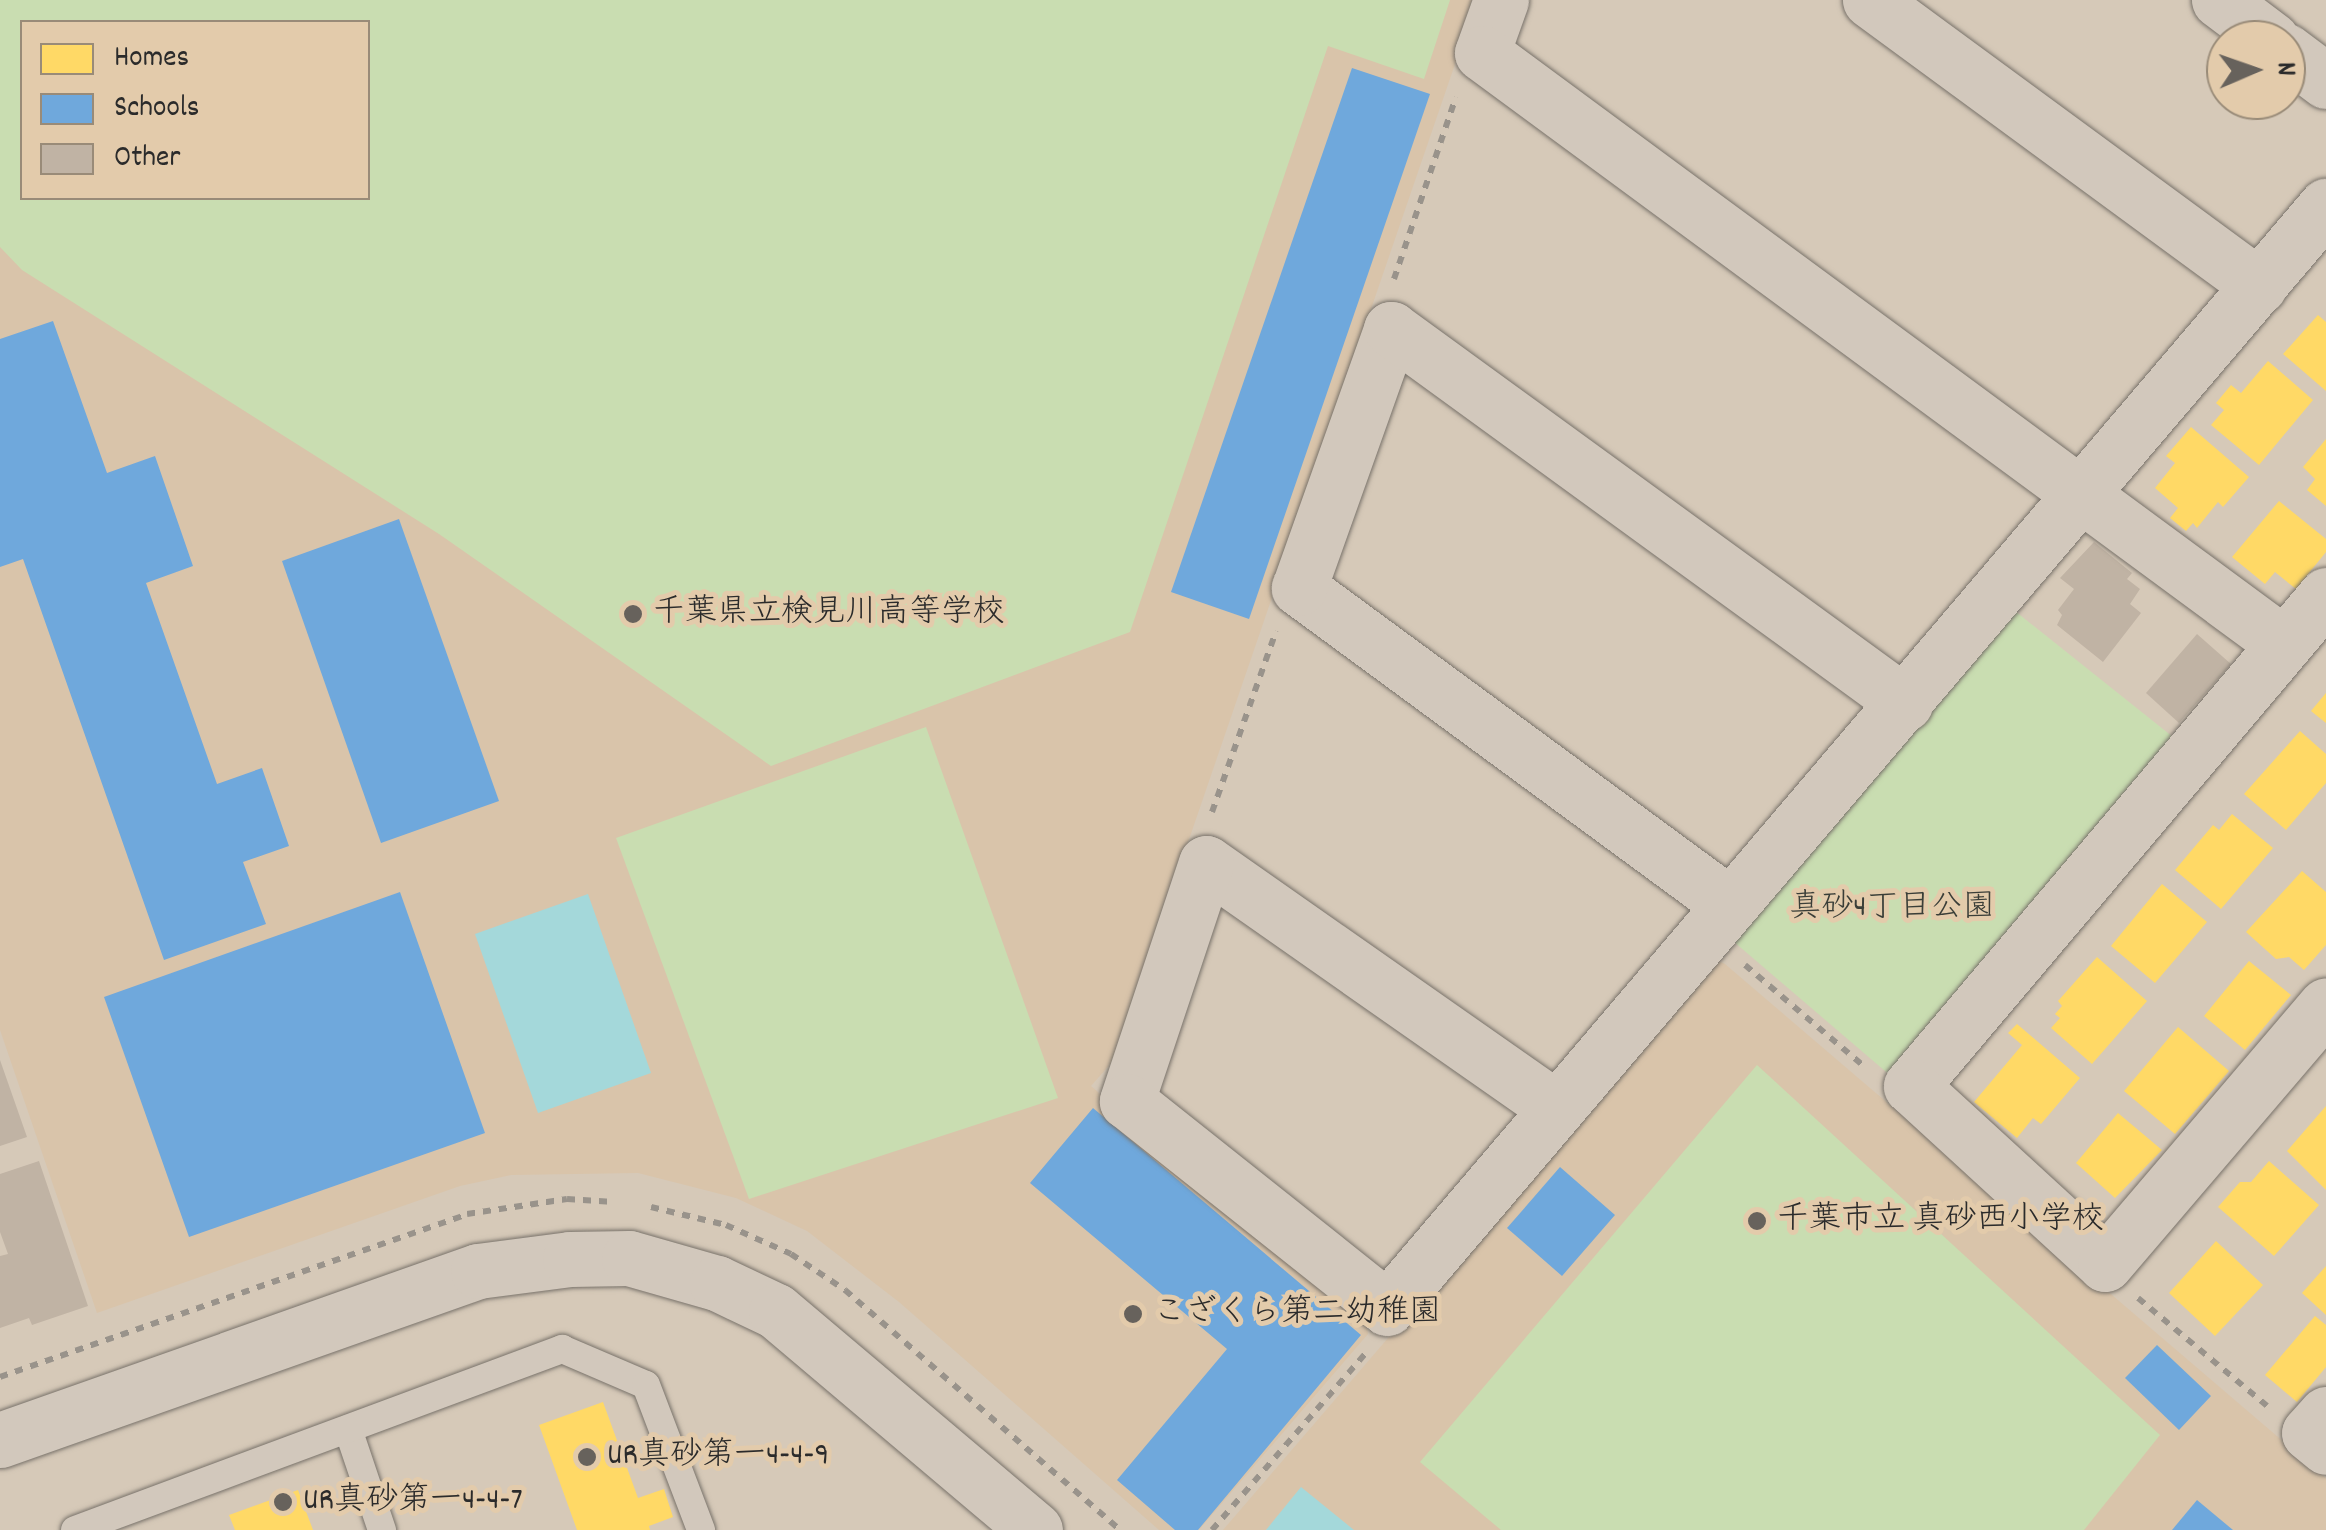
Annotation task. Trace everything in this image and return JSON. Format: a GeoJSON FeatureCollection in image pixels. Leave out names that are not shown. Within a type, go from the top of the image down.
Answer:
{"type":"FeatureCollection","features":[{"type":"Feature","properties":{"kind":"street"},"geometry":{"type":"LineString","coordinates":[[1501,0],[1482,53],[2284,644]]}},
{"type":"Feature","properties":{"kind":"street"},"geometry":{"type":"LineString","coordinates":[[1870,0],[2259,286]]}},
{"type":"Feature","properties":{"kind":"street"},"geometry":{"type":"LineString","coordinates":[[2219,0],[2246,20]]}},
{"type":"Feature","properties":{"kind":"street"},"geometry":{"type":"LineString","coordinates":[[2306,66],[2326,81]]}},
{"type":"Feature","properties":{"kind":"street"},"geometry":{"type":"LineString","coordinates":[[1556,1108],[1206,863],[1127,1100],[1388,1308],[2326,206]]}},
{"type":"Feature","properties":{"kind":"street"},"geometry":{"type":"LineString","coordinates":[[1717,918],[1299,588],[1391,330],[1904,703]]}},
{"type":"Feature","properties":{"kind":"street"},"geometry":{"type":"LineString","coordinates":[[2326,595],[1911,1086],[2105,1264],[2326,1005]]}},
{"type":"Feature","properties":{"kind":"street"},"geometry":{"type":"LineString","coordinates":[[0,1440],[478,1271],[570,1259],[629,1258],[717,1283],[776,1310],[1036,1530]]}},
{"type":"Feature","properties":{"kind":"lane"},"geometry":{"type":"LineString","coordinates":[[75,1530],[562,1350],[646,1385],[700,1530]]}},
{"type":"Feature","properties":{"kind":"lane"},"geometry":{"type":"LineString","coordinates":[[348,1429],[382,1530]]}},
{"type":"Feature","properties":{"kind":"path"},"geometry":{"type":"LineString","coordinates":[[1391,330],[1390,291],[1463,78],[1482,53]]}},
{"type":"Feature","properties":{"kind":"path"},"geometry":{"type":"LineString","coordinates":[[1206,863],[1207,826],[1282,612],[1299,588]]}},
{"type":"Feature","properties":{"kind":"path"},"geometry":{"type":"LineString","coordinates":[[1717,918],[1882,1081],[1911,1086]]}},
{"type":"Feature","properties":{"kind":"path"},"geometry":{"type":"LineString","coordinates":[[2105,1264],[2126,1288],[2273,1411],[2320,1431]]}},
{"type":"Feature","properties":{"kind":"path"},"geometry":{"type":"LineString","coordinates":[[1212,1530],[1378,1340],[1388,1308]]}},
{"type":"Feature","properties":{"kind":"shaded area","name":"千葉県立検見川高等学校"},"geometry":{"type":"Polygon","coordinates":[[[0,0],[1477,0],[1113,1061],[1091,1086],[1367,1327],[1368,1334],[1199,1530],[1159,1530],[899,1302],[807,1231],[736,1198],[638,1173],[511,1175],[460,1186],[97,1313],[0,1030],[0,0]]]}},
{"type":"Feature","properties":{"kind":"shaded area","name":"千葉市立 真砂西小学校"},"geometry":{"type":"Polygon","coordinates":[[[1714,959],[1725,964],[2326,1478],[2326,1530],[1223,1530],[1714,959]]]}},
{"type":"Feature","properties":{"kind":"green space"},"geometry":{"type":"Polygon","coordinates":[[[0,0],[1450,0],[1424,79],[1328,46],[1130,632],[771,766],[439,534],[22,270],[0,247],[0,0]]]}},
{"type":"Feature","properties":{"kind":"green space","name":"真砂4丁目公園"},"geometry":{"type":"Polygon","coordinates":[[[2010,607],[2178,741],[1892,1077],[1726,935],[2010,607]]]}},
{"type":"Feature","properties":{"kind":"green space"},"geometry":{"type":"Polygon","coordinates":[[[926,727],[1058,1098],[749,1199],[616,838],[926,727]]]}},
{"type":"Feature","properties":{"kind":"green space"},"geometry":{"type":"Polygon","coordinates":[[[1757,1065],[2160,1435],[2084,1530],[1501,1530],[1420,1462],[1757,1065]]]}},
{"type":"Feature","properties":{"kind":"water"},"geometry":{"type":"Polygon","coordinates":[[[588,894],[651,1073],[538,1113],[475,934],[588,894]]]}},
{"type":"Feature","properties":{"kind":"water"},"geometry":{"type":"Polygon","coordinates":[[[1301,1487],[1354,1530],[1266,1530],[1301,1487]]]}},
{"type":"Feature","properties":{"kind":"building: Homes"},"geometry":{"type":"Polygon","coordinates":[[[2318,315],[2326,322],[2326,391],[2283,354],[2318,315]]]}},
{"type":"Feature","properties":{"kind":"building: Homes"},"geometry":{"type":"Polygon","coordinates":[[[2268,361],[2313,400],[2259,465],[2211,425],[2224,410],[2216,403],[2231,385],[2241,393],[2268,361]]]}},
{"type":"Feature","properties":{"kind":"building: Homes"},"geometry":{"type":"Polygon","coordinates":[[[2191,427],[2249,477],[2223,507],[2218,502],[2197,528],[2193,523],[2186,531],[2170,518],[2178,508],[2155,488],[2175,463],[2166,456],[2191,427]]]}},
{"type":"Feature","properties":{"kind":"building: Homes"},"geometry":{"type":"Polygon","coordinates":[[[2326,439],[2326,506],[2307,490],[2315,479],[2303,467],[2326,439]]]}},
{"type":"Feature","properties":{"kind":"building: Homes"},"geometry":{"type":"Polygon","coordinates":[[[2279,501],[2326,539],[2326,552],[2296,589],[2275,572],[2265,584],[2232,557],[2279,501]]]}},
{"type":"Feature","properties":{"kind":"building: Homes"},"geometry":{"type":"Polygon","coordinates":[[[2326,693],[2326,723],[2311,711],[2326,693]]]}},
{"type":"Feature","properties":{"kind":"building: Homes"},"geometry":{"type":"Polygon","coordinates":[[[2300,731],[2326,754],[2326,783],[2286,830],[2244,794],[2300,731]]]}},
{"type":"Feature","properties":{"kind":"building: Homes"},"geometry":{"type":"Polygon","coordinates":[[[2232,814],[2273,848],[2221,909],[2175,870],[2213,825],[2219,830],[2232,814]]]}},
{"type":"Feature","properties":{"kind":"building: Homes"},"geometry":{"type":"Polygon","coordinates":[[[2302,871],[2326,892],[2326,945],[2304,970],[2289,957],[2276,959],[2246,932],[2302,871]]]}},
{"type":"Feature","properties":{"kind":"building: Homes"},"geometry":{"type":"Polygon","coordinates":[[[2162,884],[2207,922],[2155,983],[2111,946],[2162,884]]]}},
{"type":"Feature","properties":{"kind":"building: Homes"},"geometry":{"type":"Polygon","coordinates":[[[2097,957],[2147,1001],[2092,1064],[2051,1028],[2060,1018],[2055,1014],[2062,1006],[2058,1001],[2097,957]]]}},
{"type":"Feature","properties":{"kind":"building: Homes"},"geometry":{"type":"Polygon","coordinates":[[[2249,961],[2291,995],[2245,1050],[2204,1016],[2249,961]]]}},
{"type":"Feature","properties":{"kind":"building: Homes"},"geometry":{"type":"Polygon","coordinates":[[[2017,1024],[2080,1078],[2041,1124],[2033,1118],[2017,1138],[1974,1102],[2022,1045],[2008,1033],[2017,1024]]]}},
{"type":"Feature","properties":{"kind":"building: Homes"},"geometry":{"type":"Polygon","coordinates":[[[2178,1027],[2229,1071],[2175,1134],[2124,1091],[2178,1027]]]}},
{"type":"Feature","properties":{"kind":"building: Homes"},"geometry":{"type":"Polygon","coordinates":[[[2326,1106],[2326,1190],[2287,1151],[2326,1106]]]}},
{"type":"Feature","properties":{"kind":"building: Homes"},"geometry":{"type":"Polygon","coordinates":[[[2118,1113],[2162,1150],[2115,1198],[2076,1163],[2118,1113]]]}},
{"type":"Feature","properties":{"kind":"building: Homes"},"geometry":{"type":"Polygon","coordinates":[[[2269,1161],[2319,1205],[2274,1256],[2218,1207],[2240,1182],[2251,1182],[2269,1161]]]}},
{"type":"Feature","properties":{"kind":"building: Homes"},"geometry":{"type":"Polygon","coordinates":[[[2216,1241],[2263,1285],[2215,1336],[2169,1293],[2216,1241]]]}},
{"type":"Feature","properties":{"kind":"building: Homes"},"geometry":{"type":"Polygon","coordinates":[[[2326,1266],[2326,1315],[2302,1293],[2326,1266]]]}},
{"type":"Feature","properties":{"kind":"building: Homes"},"geometry":{"type":"Polygon","coordinates":[[[2315,1316],[2326,1325],[2326,1367],[2297,1402],[2265,1375],[2315,1316]]]}},
{"type":"Feature","properties":{"kind":"building: Homes","name":"UR真砂第一4-4-9"},"geometry":{"type":"Polygon","coordinates":[[[603,1402],[638,1498],[664,1489],[673,1517],[649,1526],[650,1530],[577,1530],[539,1425],[603,1402]]]}},
{"type":"Feature","properties":{"kind":"building: Homes","name":"UR真砂第一4-4-7"},"geometry":{"type":"Polygon","coordinates":[[[298,1490],[313,1530],[235,1530],[229,1515],[298,1490]]]}},
{"type":"Feature","properties":{"kind":"building: Schools"},"geometry":{"type":"Polygon","coordinates":[[[1352,68],[1430,94],[1249,619],[1171,592],[1352,68]]]}},
{"type":"Feature","properties":{"kind":"building: Schools"},"geometry":{"type":"Polygon","coordinates":[[[53,321],[107,473],[155,456],[193,566],[146,583],[217,784],[262,768],[289,846],[243,862],[266,924],[164,960],[23,559],[0,567],[0,339],[53,321]]]}},
{"type":"Feature","properties":{"kind":"building: Schools"},"geometry":{"type":"Polygon","coordinates":[[[399,519],[499,801],[381,843],[282,561],[399,519]]]}},
{"type":"Feature","properties":{"kind":"building: Schools"},"geometry":{"type":"Polygon","coordinates":[[[400,892],[485,1133],[189,1237],[104,997],[400,892]]]}},
{"type":"Feature","properties":{"kind":"building: Schools"},"geometry":{"type":"Polygon","coordinates":[[[1093,1108],[1361,1335],[1198,1530],[1175,1530],[1117,1480],[1227,1349],[1030,1183],[1093,1108]]]}},
{"type":"Feature","properties":{"kind":"building: Schools"},"geometry":{"type":"Polygon","coordinates":[[[1560,1167],[1615,1215],[1562,1276],[1507,1228],[1560,1167]]]}},
{"type":"Feature","properties":{"kind":"building: Schools"},"geometry":{"type":"Polygon","coordinates":[[[2157,1345],[2211,1396],[2179,1430],[2125,1378],[2157,1345]]]}},
{"type":"Feature","properties":{"kind":"building: Schools"},"geometry":{"type":"Polygon","coordinates":[[[2197,1500],[2233,1530],[2172,1530],[2197,1500]]]}},
{"type":"Feature","properties":{"kind":"building: Other"},"geometry":{"type":"Polygon","coordinates":[[[2094,542],[2132,573],[2127,579],[2140,589],[2130,604],[2141,613],[2103,662],[2057,625],[2062,615],[2058,610],[2074,589],[2060,578],[2094,542]]]}},
{"type":"Feature","properties":{"kind":"building: Other"},"geometry":{"type":"Polygon","coordinates":[[[2197,634],[2231,664],[2179,723],[2146,693],[2197,634]]]}},
{"type":"Feature","properties":{"kind":"building: Other"},"geometry":{"type":"Polygon","coordinates":[[[0,1060],[27,1137],[0,1146],[0,1060]]]}},
{"type":"Feature","properties":{"kind":"building: Other"},"geometry":{"type":"Polygon","coordinates":[[[39,1161],[88,1306],[32,1325],[29,1318],[0,1328],[0,1256],[8,1254],[0,1232],[0,1174],[39,1161]]]}},
{"type":"Feature","properties":{"kind":"place","name":"千葉県立検見川高等学校"},"geometry":{"type":"Point","coordinates":[633,614]}},
{"type":"Feature","properties":{"kind":"place","name":"千葉市立 真砂西小学校"},"geometry":{"type":"Point","coordinates":[1757,1221]}},
{"type":"Feature","properties":{"kind":"place","name":"こざくら第二幼稚園"},"geometry":{"type":"Point","coordinates":[1133,1314]}},
{"type":"Feature","properties":{"kind":"place","name":"UR真砂第一4-4-9"},"geometry":{"type":"Point","coordinates":[587,1457]}},
{"type":"Feature","properties":{"kind":"place","name":"UR真砂第一4-4-7"},"geometry":{"type":"Point","coordinates":[283,1502]}}]}
